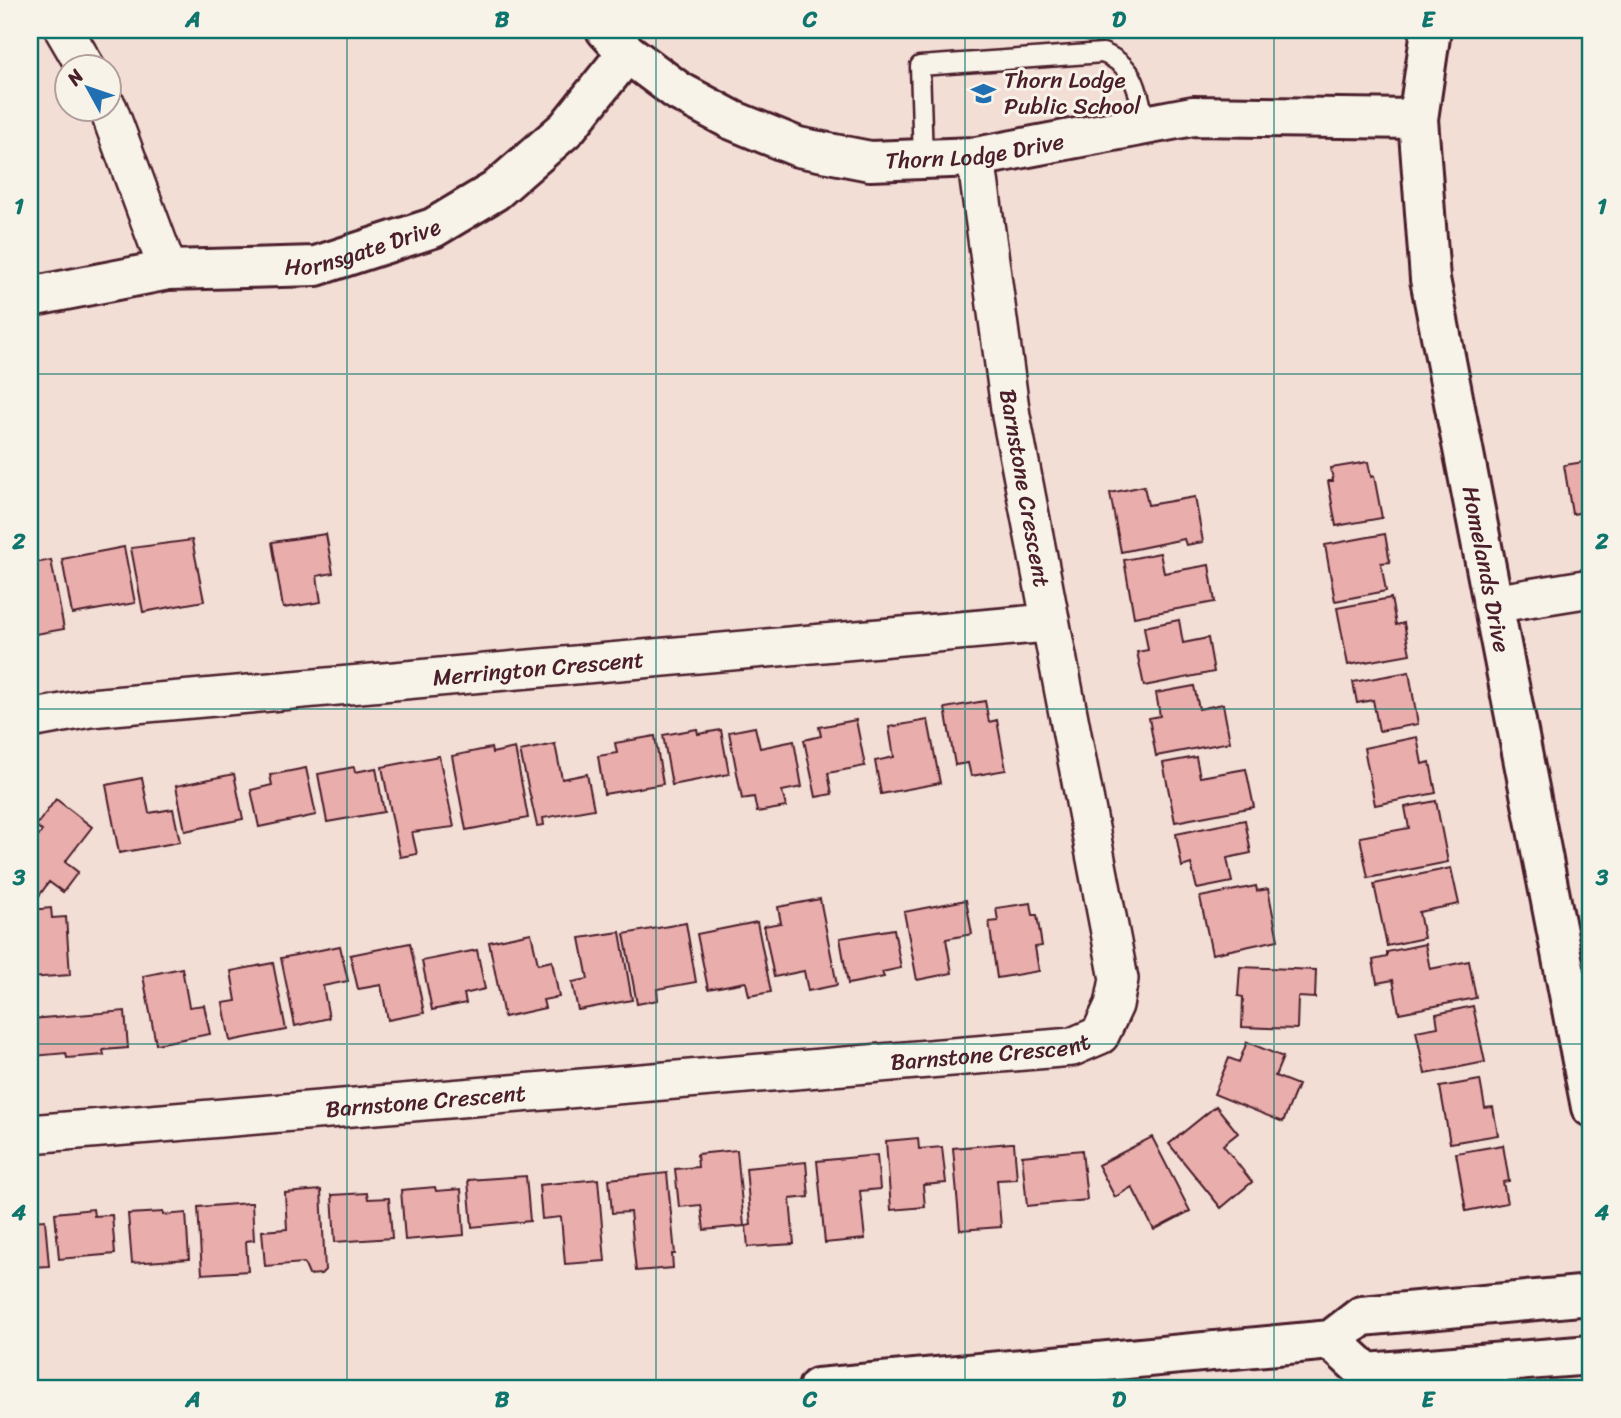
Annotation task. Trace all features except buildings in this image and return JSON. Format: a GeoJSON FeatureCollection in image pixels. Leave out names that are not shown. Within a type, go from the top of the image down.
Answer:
{"type":"FeatureCollection","features":[{"type":"Feature","properties":{"kind":"street"},"geometry":{"type":"LineString","coordinates":[[64,30],[77,52]]}},
{"type":"Feature","properties":{"kind":"street","name":"Homelands Drive"},"geometry":{"type":"LineString","coordinates":[[1431,30],[1419,119],[1430,279],[1591,1107]]}},
{"type":"Feature","properties":{"kind":"street","name":"Thorn Lodge Drive"},"geometry":{"type":"LineString","coordinates":[[616,41],[678,91],[732,120],[798,148],[870,161],[976,157],[1193,116],[1419,119]]}},
{"type":"Feature","properties":{"kind":"street","name":"Hornsgate Drive"},"geometry":{"type":"LineString","coordinates":[[30,297],[168,270],[316,266],[433,228],[495,191],[567,128],[616,41]]}},
{"type":"Feature","properties":{"kind":"street"},"geometry":{"type":"LineString","coordinates":[[113,122],[168,270]]}},
{"type":"Feature","properties":{"kind":"street","name":"Barnstone Crescent"},"geometry":{"type":"LineString","coordinates":[[30,1134],[1072,1047],[1100,1035],[1114,1005],[1119,979],[1048,623],[1011,416],[976,157]]}},
{"type":"Feature","properties":{"kind":"street"},"geometry":{"type":"LineString","coordinates":[[1492,604],[1591,588]]}},
{"type":"Feature","properties":{"kind":"street","name":"Merrington Crescent"},"geometry":{"type":"LineString","coordinates":[[30,719],[90,708],[1048,623]]}},
{"type":"Feature","properties":{"kind":"street"},"geometry":{"type":"LineString","coordinates":[[818,1388],[1331,1340],[1362,1316],[1591,1295]]}},
{"type":"Feature","properties":{"kind":"street"},"geometry":{"type":"LineString","coordinates":[[1331,1340],[1367,1373],[1591,1355]]}},
{"type":"Feature","properties":{"kind":"lane"},"geometry":{"type":"LineString","coordinates":[[923,160],[920,66],[1103,53],[1119,60],[1132,74],[1146,124]]}},
{"type":"Feature","properties":{"kind":"place","name":"Thorn Lodge Public School"},"geometry":{"type":"Point","coordinates":[984,93]}}]}
